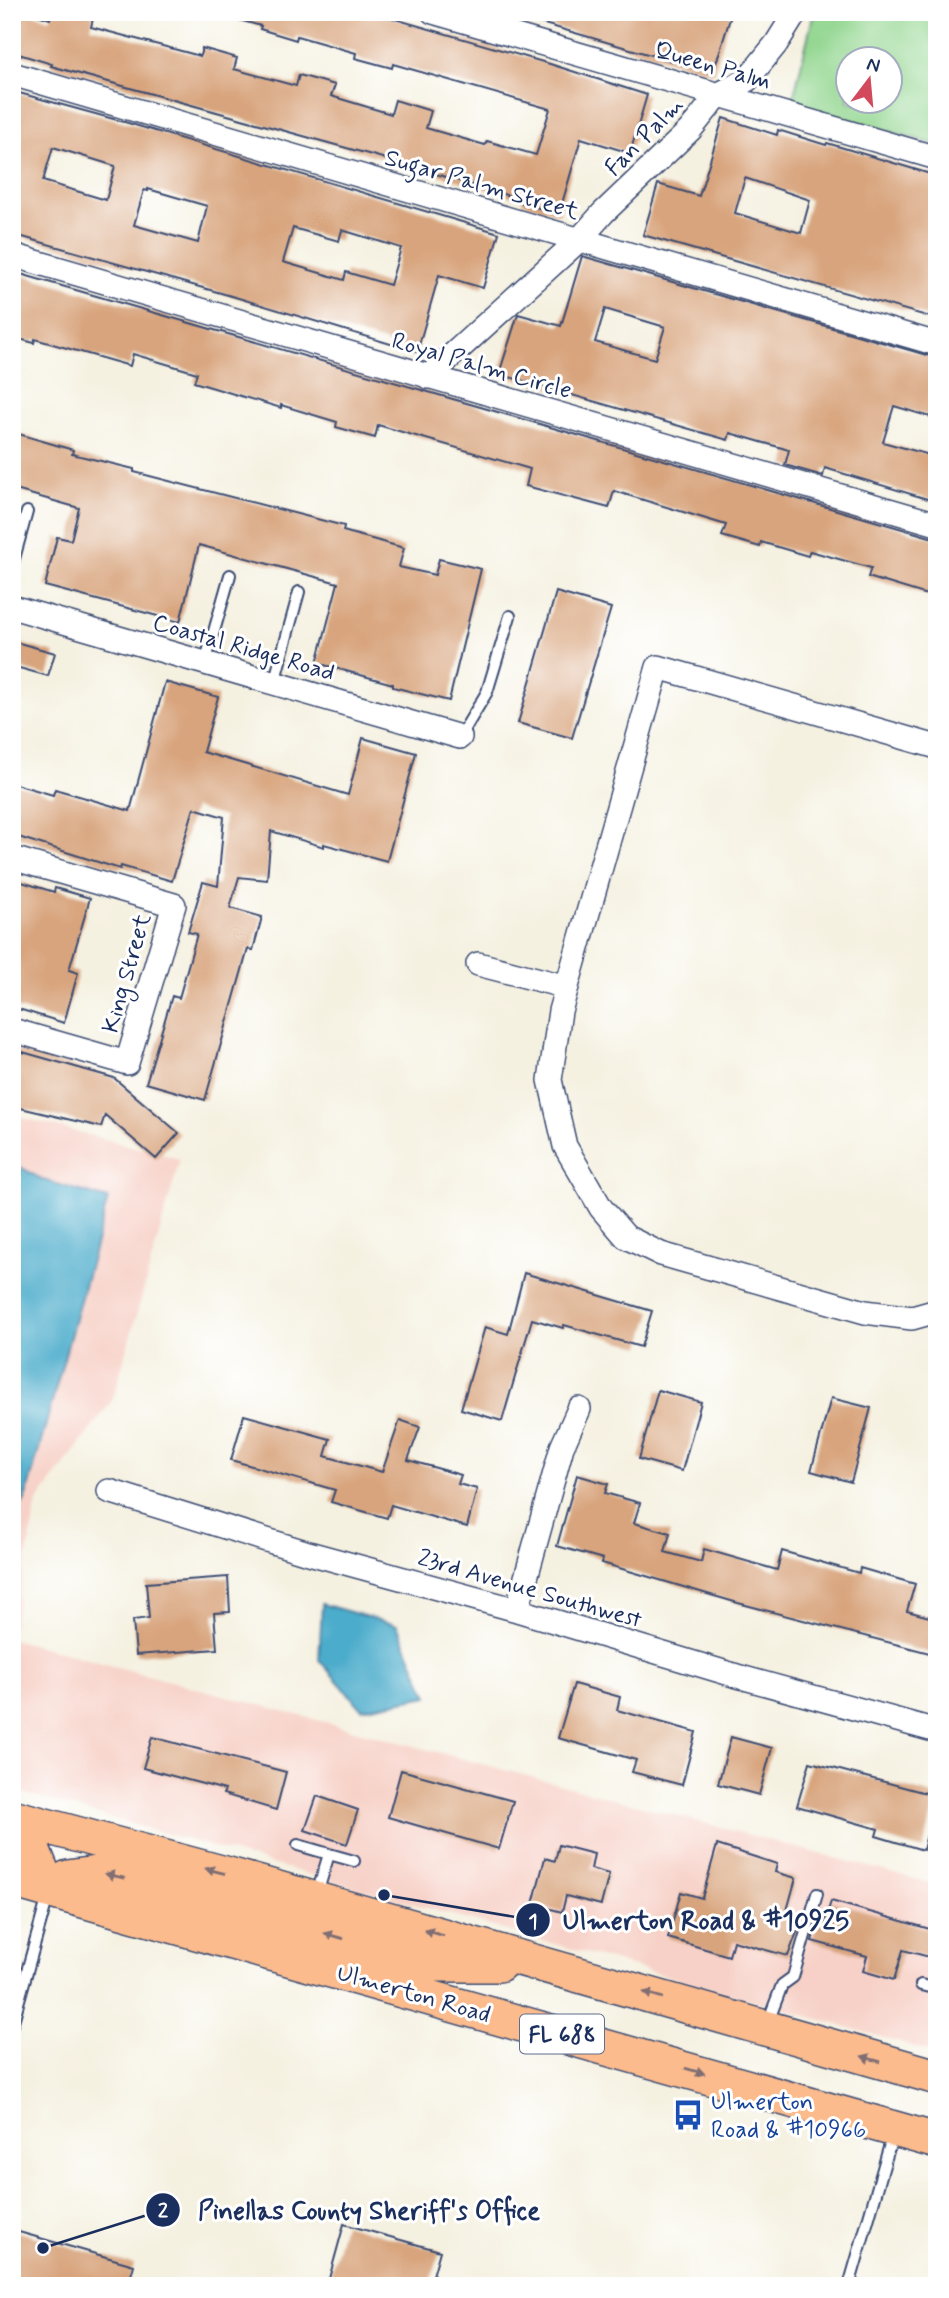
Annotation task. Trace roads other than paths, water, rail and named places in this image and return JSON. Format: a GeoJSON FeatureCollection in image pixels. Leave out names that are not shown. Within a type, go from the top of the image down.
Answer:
{"type":"FeatureCollection","features":[{"type":"Feature","properties":{"kind":"main road"},"geometry":{"type":"LineString","coordinates":[[16,1818],[49,1890],[68,1878],[102,1873],[433,1964],[546,1965]]}},
{"type":"Feature","properties":{"kind":"main road","name":"FL 688"},"geometry":{"type":"LineString","coordinates":[[16,1818],[316,1899],[937,2077]]}},
{"type":"Feature","properties":{"kind":"main road","name":"Ulmerton Road"},"geometry":{"type":"LineString","coordinates":[[12,1880],[937,2141]]}},
{"type":"Feature","properties":{"kind":"street","name":"Queen Palm"},"geometry":{"type":"LineString","coordinates":[[433,12],[937,158]]}},
{"type":"Feature","properties":{"kind":"street","name":"Fan Palm"},"geometry":{"type":"LineString","coordinates":[[428,377],[579,240],[603,213],[690,130],[719,94],[747,80],[776,44],[796,12]]}},
{"type":"Feature","properties":{"kind":"street","name":"Sugar Palm Street"},"geometry":{"type":"LineString","coordinates":[[12,74],[937,344]]}},
{"type":"Feature","properties":{"kind":"street","name":"Royal Palm Circle"},"geometry":{"type":"LineString","coordinates":[[12,255],[937,524]]}},
{"type":"Feature","properties":{"kind":"street","name":"Coastal Ridge Road"},"geometry":{"type":"LineString","coordinates":[[12,607],[460,737]]}},
{"type":"Feature","properties":{"kind":"street"},"geometry":{"type":"LineString","coordinates":[[937,747],[658,667],[560,1011],[550,1080],[565,1146],[601,1208],[626,1237],[661,1254],[865,1312],[912,1318],[937,1311]]}},
{"type":"Feature","properties":{"kind":"street","name":"King Street"},"geometry":{"type":"LineString","coordinates":[[12,858],[174,905],[127,1063],[12,1030]]}},
{"type":"Feature","properties":{"kind":"street"},"geometry":{"type":"LineString","coordinates":[[478,964],[567,987]]}},
{"type":"Feature","properties":{"kind":"street"},"geometry":{"type":"LineString","coordinates":[[517,1610],[562,1447],[579,1409]]}},
{"type":"Feature","properties":{"kind":"street","name":"23rd Avenue Southwest"},"geometry":{"type":"LineString","coordinates":[[109,1491],[305,1552],[937,1731]]}},
{"type":"Feature","properties":{"kind":"lane"},"geometry":{"type":"LineString","coordinates":[[12,566],[27,512]]}},
{"type":"Feature","properties":{"kind":"lane"},"geometry":{"type":"LineString","coordinates":[[205,663],[230,575]]}},
{"type":"Feature","properties":{"kind":"lane"},"geometry":{"type":"LineString","coordinates":[[274,683],[299,592]]}},
{"type":"Feature","properties":{"kind":"lane"},"geometry":{"type":"LineString","coordinates":[[460,737],[487,692],[510,616]]}},
{"type":"Feature","properties":{"kind":"lane"},"geometry":{"type":"LineString","coordinates":[[298,1845],[354,1861]]}},
{"type":"Feature","properties":{"kind":"lane"},"geometry":{"type":"LineString","coordinates":[[316,1899],[329,1854]]}},
{"type":"Feature","properties":{"kind":"lane"},"geometry":{"type":"LineString","coordinates":[[12,2025],[49,1890]]}},
{"type":"Feature","properties":{"kind":"lane"},"geometry":{"type":"LineString","coordinates":[[766,2028],[782,1985],[793,1977],[817,1894]]}},
{"type":"Feature","properties":{"kind":"lane"},"geometry":{"type":"LineString","coordinates":[[921,1985],[937,1989]]}},
{"type":"Feature","properties":{"kind":"lane"},"geometry":{"type":"LineString","coordinates":[[849,2286],[895,2129]]}},
{"type":"Feature","properties":{"kind":"water"},"geometry":{"type":"Polygon","coordinates":[[[12,1162],[43,1180],[108,1199],[25,1500],[12,1518],[12,1162]]]}},
{"type":"Feature","properties":{"kind":"water"},"geometry":{"type":"Polygon","coordinates":[[[322,1604],[397,1625],[428,1696],[362,1709],[319,1660],[322,1604]]]}},
{"type":"Feature","properties":{"kind":"place","name":"Ulmerton Road & #10925"},"geometry":{"type":"Point","coordinates":[384,1895]}},
{"type":"Feature","properties":{"kind":"place","name":"Ulmerton Road & #10966"},"geometry":{"type":"Point","coordinates":[688,2115]}},
{"type":"Feature","properties":{"kind":"place","name":"Pinellas County Sheriff's Office"},"geometry":{"type":"Point","coordinates":[43,2248]}}]}
